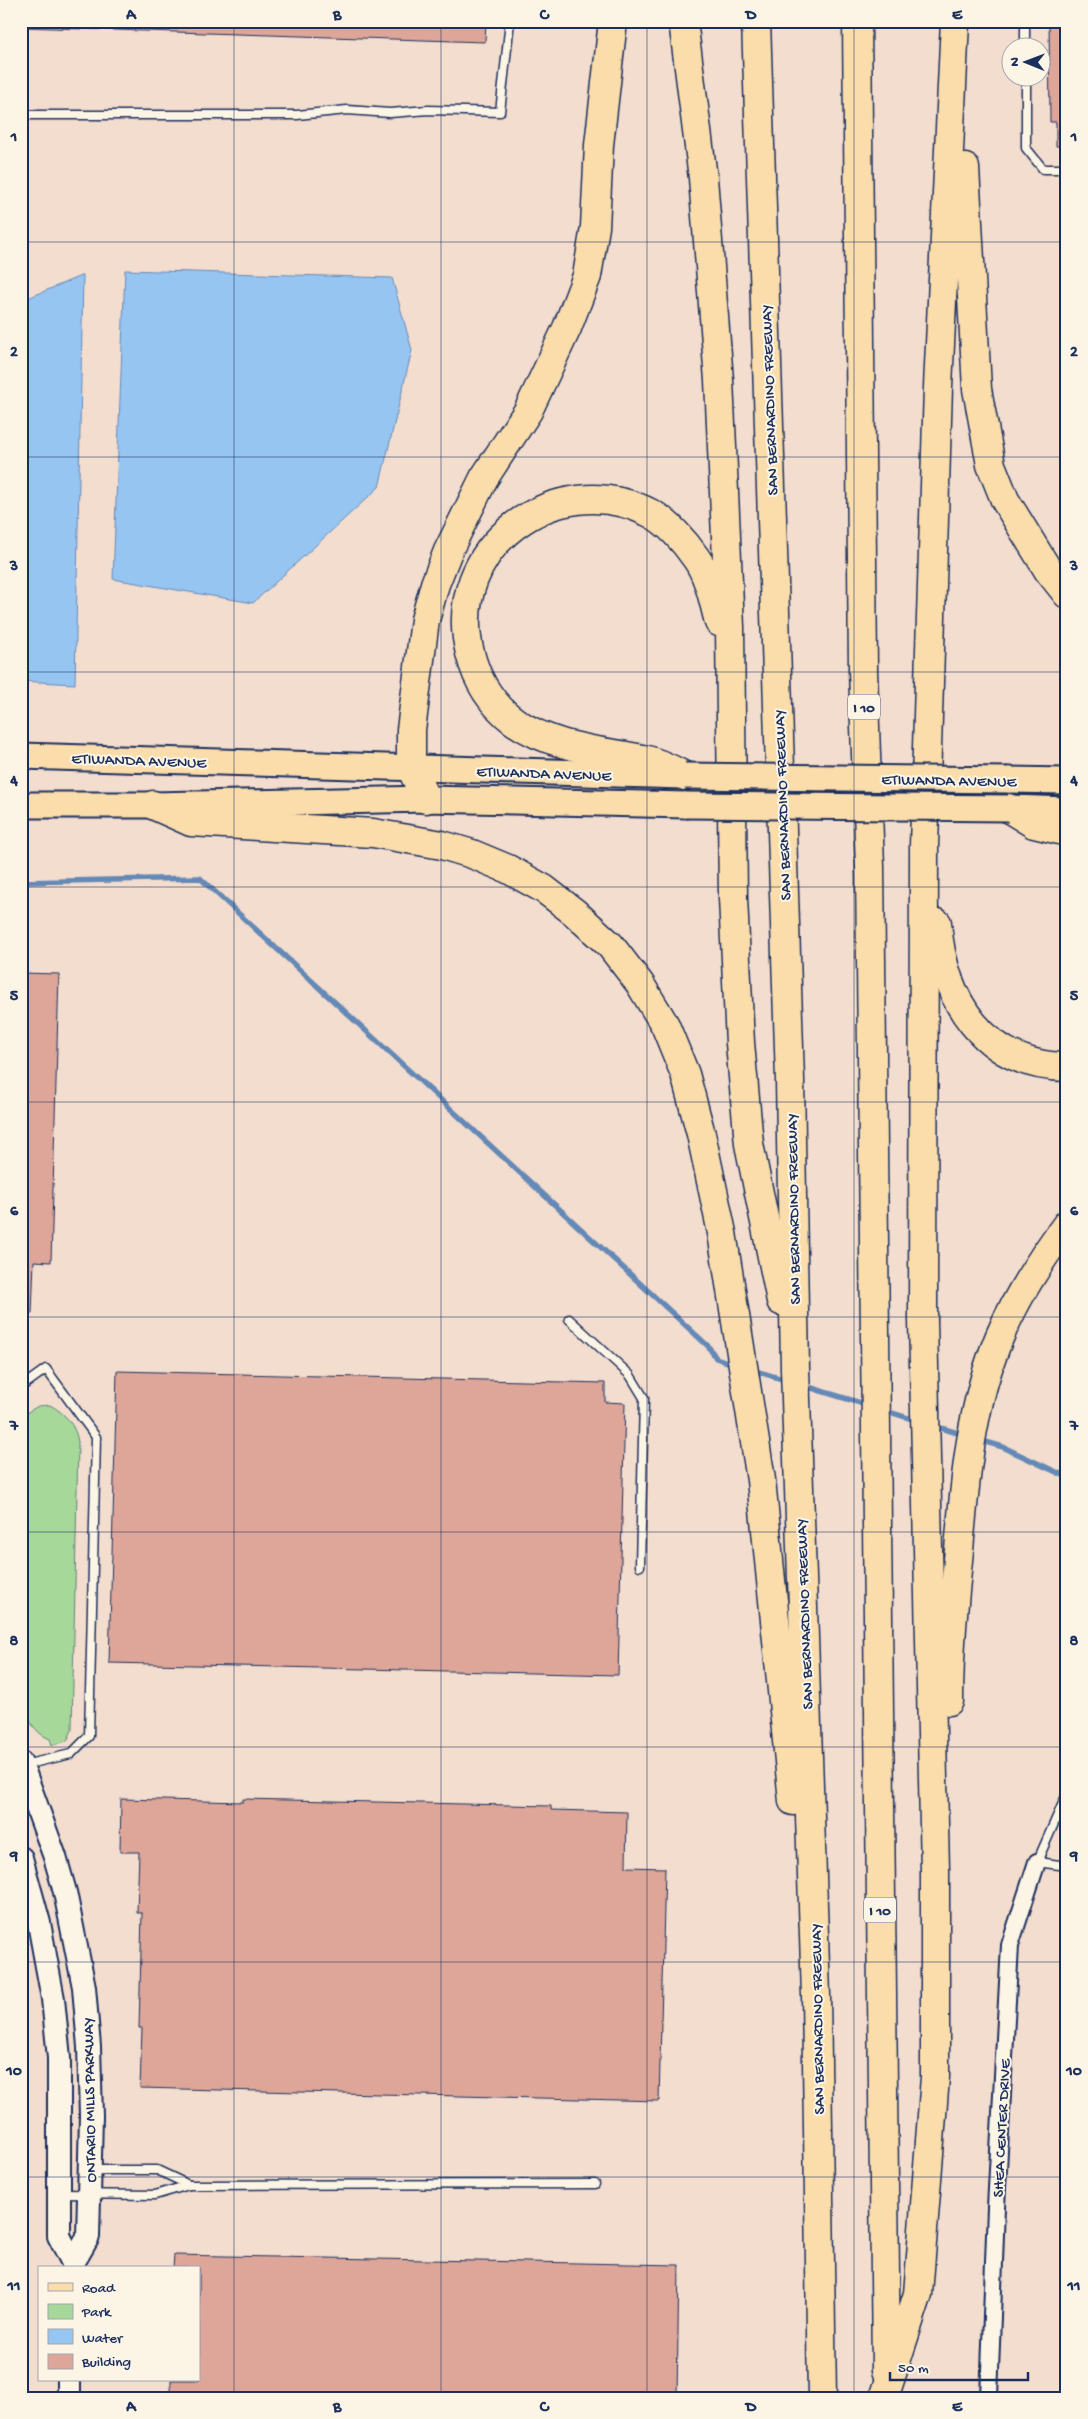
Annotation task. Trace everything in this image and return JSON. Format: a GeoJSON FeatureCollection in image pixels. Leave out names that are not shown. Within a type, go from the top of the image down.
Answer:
{"type":"FeatureCollection","features":[{"type":"Feature","properties":{"kind":"highway"},"geometry":{"type":"LineString","coordinates":[[426,799],[411,768],[413,714],[425,620],[435,584],[448,551],[484,478],[528,411],[567,328],[587,276],[595,228],[599,146],[613,21]]}},
{"type":"Feature","properties":{"kind":"highway"},"geometry":{"type":"LineString","coordinates":[[682,21],[704,178],[713,277],[730,617],[729,707],[733,907],[740,1043],[749,1144],[795,1369]]}},
{"type":"Feature","properties":{"kind":"highway","name":"SAN BERNARDINO FREEWAY"},"geometry":{"type":"LineString","coordinates":[[756,21],[789,1070],[796,1404],[816,1995],[822,2398]]}},
{"type":"Feature","properties":{"kind":"highway","name":"I 10"},"geometry":{"type":"LineString","coordinates":[[857,21],[863,670],[870,867],[886,2395]]}},
{"type":"Feature","properties":{"kind":"highway"},"geometry":{"type":"LineString","coordinates":[[886,2395],[918,2294],[935,2077],[935,1871],[922,1176],[926,816],[938,397],[955,21]]}},
{"type":"Feature","properties":{"kind":"highway"},"geometry":{"type":"LineString","coordinates":[[953,93],[963,139],[976,379],[991,465],[1005,500],[1048,570],[1067,594]]}},
{"type":"Feature","properties":{"kind":"highway"},"geometry":{"type":"LineString","coordinates":[[685,776],[649,760],[581,749],[558,743],[529,731],[496,705],[476,673],[469,648],[466,626],[472,587],[490,550],[507,532],[529,516],[557,503],[594,498],[614,500],[652,514],[676,534],[696,558],[710,588],[719,625],[729,707]]}},
{"type":"Feature","properties":{"kind":"highway"},"geometry":{"type":"LineString","coordinates":[[153,805],[191,822],[373,833],[442,845],[472,854],[508,869],[544,890],[574,912],[610,945],[640,984],[665,1025],[685,1074],[701,1134],[722,1233],[748,1391],[761,1480],[793,1799],[804,1954],[816,1995]]}},
{"type":"Feature","properties":{"kind":"highway"},"geometry":{"type":"LineString","coordinates":[[1008,808],[1034,824],[1067,832]]}},
{"type":"Feature","properties":{"kind":"highway"},"geometry":{"type":"LineString","coordinates":[[926,816],[933,837],[937,928],[946,973],[960,1007],[984,1036],[1010,1055],[1042,1065],[1067,1067]]}},
{"type":"Feature","properties":{"kind":"highway"},"geometry":{"type":"LineString","coordinates":[[935,2077],[943,2045],[947,1945],[946,1846],[949,1683],[967,1454],[973,1422],[998,1339],[1041,1259],[1067,1224]]}},
{"type":"Feature","properties":{"kind":"main road","name":"ETIWANDA AVENUE"},"geometry":{"type":"LineString","coordinates":[[21,756],[685,776],[1067,781]]}},
{"type":"Feature","properties":{"kind":"main road","name":"ETIWANDA AVENUE"},"geometry":{"type":"LineString","coordinates":[[21,805],[153,805],[426,799],[686,805],[1067,810]]}},
{"type":"Feature","properties":{"kind":"main road","name":"ONTARIO MILLS PARKWAY"},"geometry":{"type":"LineString","coordinates":[[22,1764],[55,1856],[74,1929],[84,1988],[89,2046],[90,2193],[88,2237],[73,2266]]}},
{"type":"Feature","properties":{"kind":"main road","name":"ONTARIO MILLS PARKWAY"},"geometry":{"type":"LineString","coordinates":[[21,1859],[39,1923],[56,2024],[59,2058],[59,2236],[73,2266]]}},
{"type":"Feature","properties":{"kind":"main road"},"geometry":{"type":"LineString","coordinates":[[68,2398],[69,2382]]}},
{"type":"Feature","properties":{"kind":"street","name":"SHEA CENTER DRIVE"},"geometry":{"type":"LineString","coordinates":[[989,2398],[996,2208],[1010,1945],[1037,1862]]}},
{"type":"Feature","properties":{"kind":"lane"},"geometry":{"type":"LineString","coordinates":[[21,115],[296,115],[346,110],[390,113],[428,110],[500,112],[510,21]]}},
{"type":"Feature","properties":{"kind":"lane"},"geometry":{"type":"LineString","coordinates":[[1025,21],[1025,38]]}},
{"type":"Feature","properties":{"kind":"lane"},"geometry":{"type":"LineString","coordinates":[[1026,88],[1026,148],[1044,169],[1067,169]]}},
{"type":"Feature","properties":{"kind":"lane"},"geometry":{"type":"LineString","coordinates":[[569,1319],[630,1375],[644,1398],[640,1566]]}},
{"type":"Feature","properties":{"kind":"lane"},"geometry":{"type":"LineString","coordinates":[[21,1387],[46,1369],[96,1437],[89,1736],[71,1754],[22,1764]]}},
{"type":"Feature","properties":{"kind":"lane"},"geometry":{"type":"LineString","coordinates":[[1067,1794],[1037,1862],[1067,1866]]}},
{"type":"Feature","properties":{"kind":"lane"},"geometry":{"type":"LineString","coordinates":[[89,2170],[157,2170],[189,2184]]}},
{"type":"Feature","properties":{"kind":"lane"},"geometry":{"type":"LineString","coordinates":[[59,2194],[155,2195],[189,2184],[595,2184]]}},
{"type":"Feature","properties":{"kind":"green space"},"geometry":{"type":"Polygon","coordinates":[[[50,1405],[69,1420],[78,1442],[72,1730],[67,1741],[52,1745],[50,1739],[32,1725],[21,1705],[21,1416],[38,1406],[50,1405]]]}},
{"type":"Feature","properties":{"kind":"water"},"geometry":{"type":"Polygon","coordinates":[[[125,270],[392,278],[412,350],[379,487],[253,603],[113,579],[125,270]]]}},
{"type":"Feature","properties":{"kind":"water"},"geometry":{"type":"Polygon","coordinates":[[[83,275],[75,684],[21,681],[21,301],[83,275]]]}},
{"type":"Feature","properties":{"kind":"building"},"geometry":{"type":"Polygon","coordinates":[[[21,21],[486,21],[485,42],[21,27],[21,21]]]}},
{"type":"Feature","properties":{"kind":"building"},"geometry":{"type":"Polygon","coordinates":[[[1049,21],[1067,21],[1067,146],[1056,146],[1056,122],[1050,122],[1049,21]]]}},
{"type":"Feature","properties":{"kind":"building"},"geometry":{"type":"Polygon","coordinates":[[[21,973],[59,974],[51,1262],[34,1261],[32,1314],[21,1314],[21,973]]]}},
{"type":"Feature","properties":{"kind":"building"},"geometry":{"type":"Polygon","coordinates":[[[117,1371],[605,1383],[605,1402],[625,1403],[618,1675],[109,1663],[117,1371]]]}},
{"type":"Feature","properties":{"kind":"building"},"geometry":{"type":"Polygon","coordinates":[[[121,1799],[243,1802],[243,1799],[551,1806],[551,1810],[627,1812],[626,1867],[665,1868],[659,2101],[140,2088],[142,2028],[139,2028],[142,1913],[137,1913],[139,1852],[120,1852],[121,1799]]]}},
{"type":"Feature","properties":{"kind":"building"},"geometry":{"type":"Polygon","coordinates":[[[174,2255],[679,2265],[677,2398],[171,2398],[171,2382],[200,2382],[200,2266],[173,2266],[174,2255]]]}},
{"type":"Feature","properties":{"kind":"waterway"},"geometry":{"type":"LineString","coordinates":[[21,882],[200,878],[708,1346],[716,1358],[736,1365]]}},
{"type":"Feature","properties":{"kind":"waterway"},"geometry":{"type":"LineString","coordinates":[[752,1370],[789,1381]]}},
{"type":"Feature","properties":{"kind":"waterway"},"geometry":{"type":"LineString","coordinates":[[802,1385],[867,1405]]}},
{"type":"Feature","properties":{"kind":"waterway"},"geometry":{"type":"LineString","coordinates":[[883,1410],[918,1421]]}},
{"type":"Feature","properties":{"kind":"waterway"},"geometry":{"type":"LineString","coordinates":[[934,1426],[965,1435]]}},
{"type":"Feature","properties":{"kind":"waterway"},"geometry":{"type":"LineString","coordinates":[[979,1440],[1003,1447],[1067,1477]]}}]}
